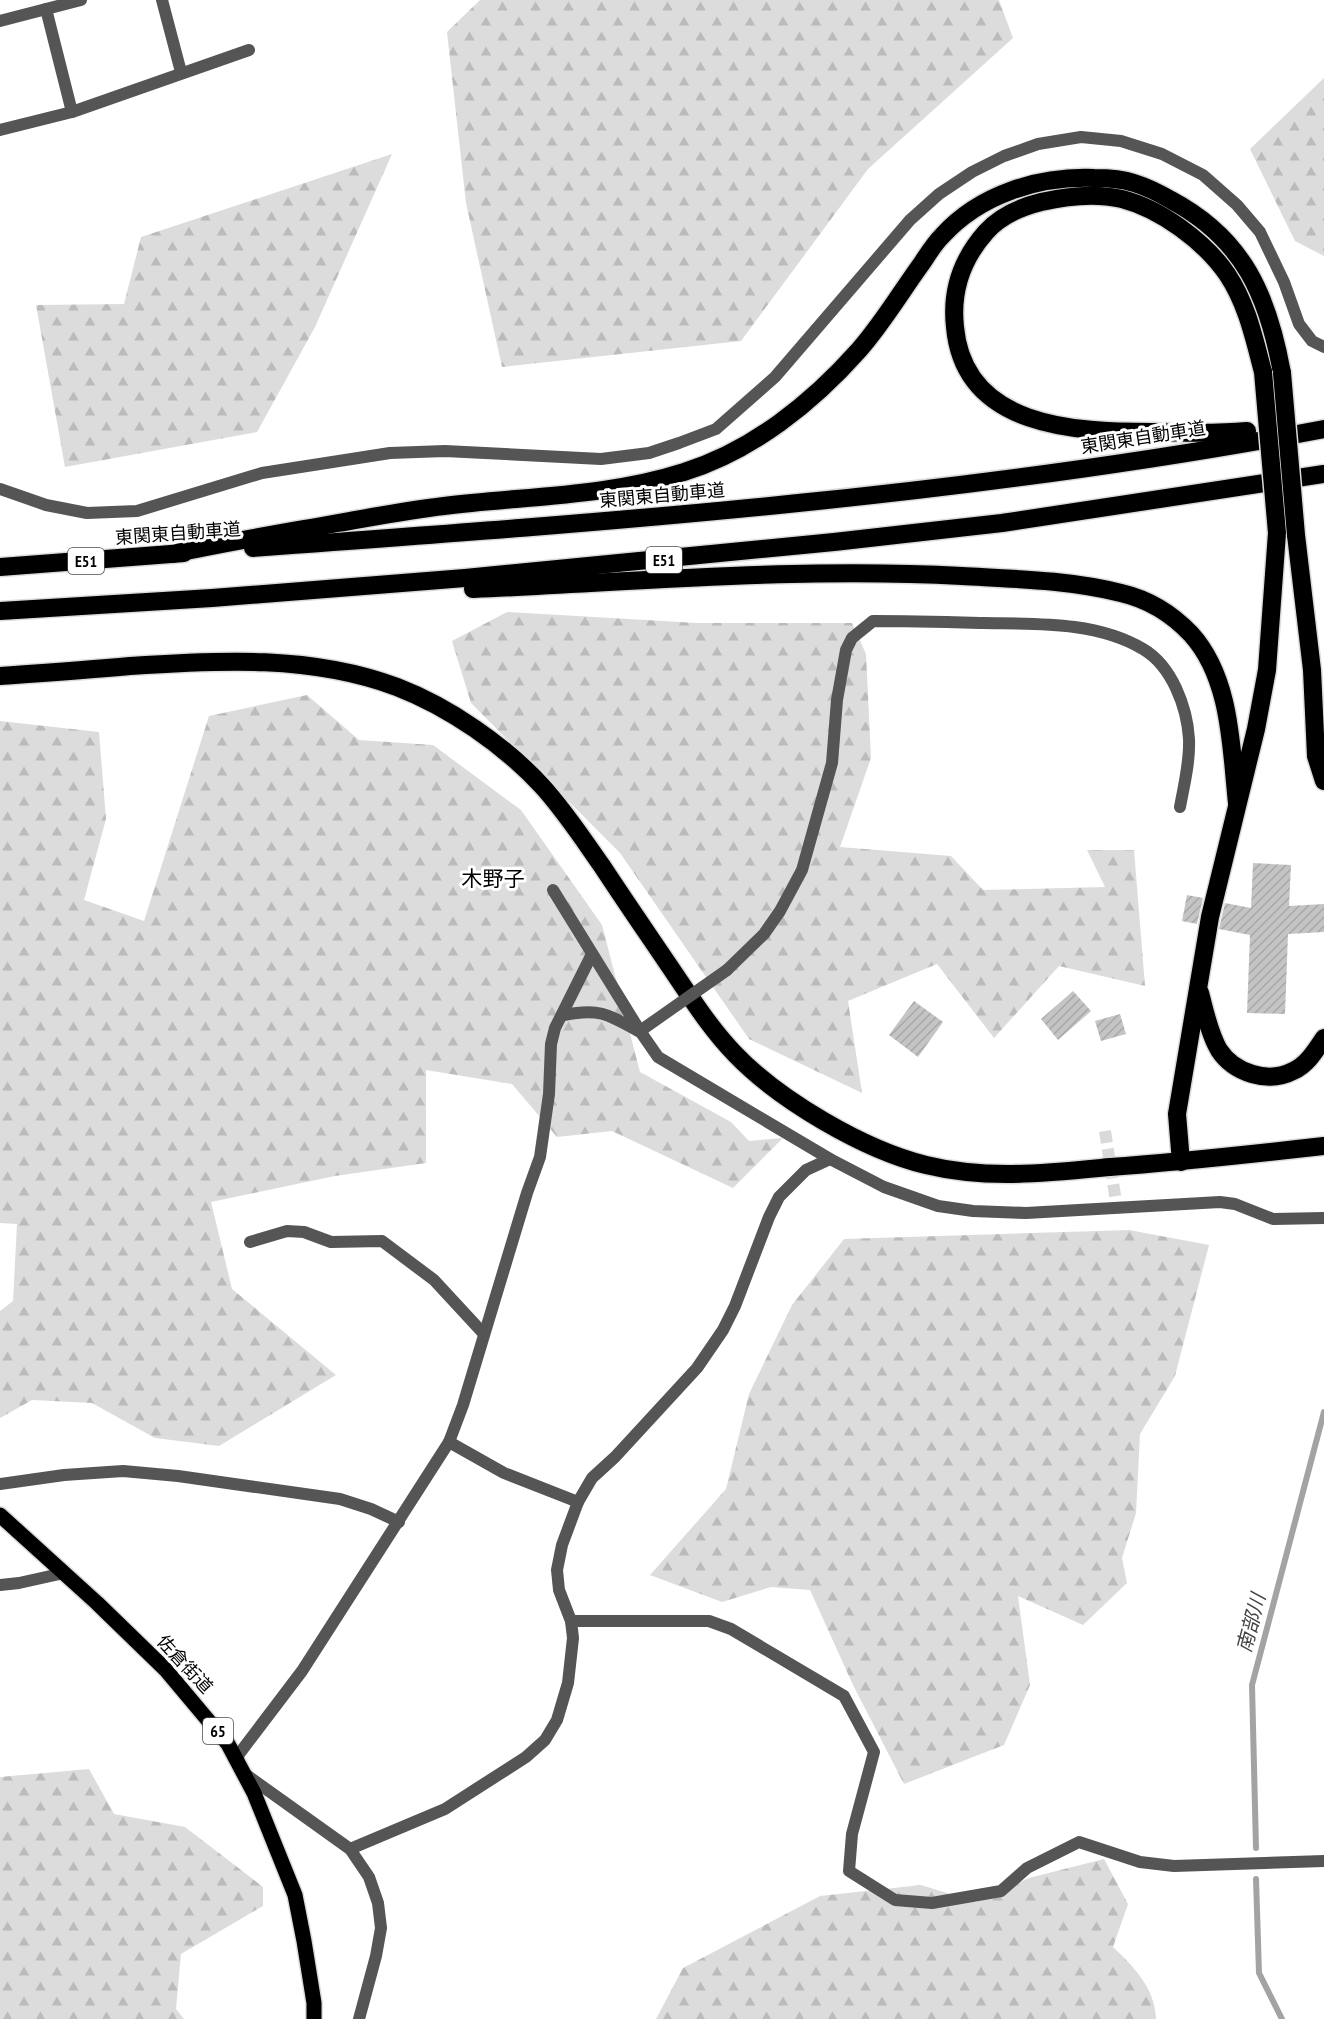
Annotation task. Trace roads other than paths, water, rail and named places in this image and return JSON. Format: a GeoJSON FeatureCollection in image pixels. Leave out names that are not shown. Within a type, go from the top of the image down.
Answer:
{"type":"FeatureCollection","features":[{"type":"Feature","properties":{"kind":"highway"},"geometry":{"type":"LineString","coordinates":[[172,554],[233,541],[445,506],[559,496],[615,488],[684,472],[717,459],[765,433],[811,398],[862,347],[942,235],[968,214],[1005,192],[1068,177],[1107,178],[1132,182],[1184,206],[1210,225],[1233,249],[1252,276],[1263,298],[1277,344],[1282,374],[1296,535],[1312,670],[1316,756],[1324,781]]}},
{"type":"Feature","properties":{"kind":"highway"},"geometry":{"type":"LineString","coordinates":[[1181,1161],[1177,1114],[1210,918],[1256,729],[1267,670],[1277,533],[1263,372],[1254,333],[1227,274],[1213,256],[1181,228],[1123,199],[1104,196],[1056,198],[1014,212],[1000,220],[969,255],[955,290],[953,307],[955,333],[960,352],[967,367],[985,391],[1003,405],[1023,416],[1047,424],[1104,432],[1225,433],[1324,422]]}},
{"type":"Feature","properties":{"kind":"highway","name":"東関東自動車道"},"geometry":{"type":"LineString","coordinates":[[0,567],[639,519],[826,500],[1132,461],[1324,429]]}},
{"type":"Feature","properties":{"kind":"highway","name":"E51"},"geometry":{"type":"LineString","coordinates":[[0,611],[212,598],[573,568],[834,542],[1002,523],[1324,474]]}},
{"type":"Feature","properties":{"kind":"highway"},"geometry":{"type":"LineString","coordinates":[[212,598],[902,572],[1039,580],[1121,593],[1148,602],[1172,616],[1191,635],[1210,661],[1223,699],[1237,803]]}},
{"type":"Feature","properties":{"kind":"highway"},"geometry":{"type":"LineString","coordinates":[[0,676],[203,661],[271,662],[339,670],[397,687],[453,714],[506,752],[543,787],[582,837],[703,1015],[736,1055],[799,1105],[835,1127],[879,1149],[924,1165],[968,1172],[1020,1175],[1324,1146]]}},
{"type":"Feature","properties":{"kind":"highway"},"geometry":{"type":"LineString","coordinates":[[1198,988],[1218,1048],[1229,1061],[1244,1071],[1268,1076],[1293,1072],[1310,1057],[1324,1038]]}},
{"type":"Feature","properties":{"kind":"main road","name":"佐倉街道"},"geometry":{"type":"LineString","coordinates":[[0,1515],[165,1669],[228,1744],[259,1804],[295,1895],[314,2003],[314,2019]]}},
{"type":"Feature","properties":{"kind":"street"},"geometry":{"type":"LineString","coordinates":[[0,21],[81,0]]}},
{"type":"Feature","properties":{"kind":"street"},"geometry":{"type":"LineString","coordinates":[[162,0],[181,72]]}},
{"type":"Feature","properties":{"kind":"street"},"geometry":{"type":"LineString","coordinates":[[46,9],[72,112]]}},
{"type":"Feature","properties":{"kind":"street"},"geometry":{"type":"LineString","coordinates":[[0,130],[72,112],[249,50]]}},
{"type":"Feature","properties":{"kind":"street"},"geometry":{"type":"LineString","coordinates":[[0,489],[46,505],[87,513],[137,511],[262,473],[390,453],[445,451],[601,459],[649,453],[716,429],[775,377],[910,220],[939,194],[972,172],[1004,156],[1038,144],[1081,137],[1121,141],[1162,154],[1203,175],[1237,205],[1260,232],[1284,282],[1299,324],[1312,341],[1324,347]]}},
{"type":"Feature","properties":{"kind":"street"},"geometry":{"type":"LineString","coordinates":[[639,1031],[727,970],[764,934],[780,911],[802,870],[832,763],[837,700],[846,650],[852,639],[873,621],[1036,624],[1092,630],[1122,639],[1145,650],[1160,663],[1174,684],[1185,714],[1189,739],[1188,763],[1180,807]]}},
{"type":"Feature","properties":{"kind":"street"},"geometry":{"type":"LineString","coordinates":[[553,891],[639,1031],[658,1057],[830,1159],[884,1187],[938,1206],[973,1211],[1026,1213],[1220,1202],[1235,1204],[1273,1219],[1324,1218]]}},
{"type":"Feature","properties":{"kind":"street"},"geometry":{"type":"LineString","coordinates":[[236,1758],[303,1671],[449,1442],[463,1405],[483,1333],[540,1157],[549,1094],[551,1044],[555,1028],[564,1015],[592,954]]}},
{"type":"Feature","properties":{"kind":"street"},"geometry":{"type":"LineString","coordinates":[[564,1015],[584,1011],[600,1012],[639,1031]]}},
{"type":"Feature","properties":{"kind":"street"},"geometry":{"type":"LineString","coordinates":[[350,1849],[445,1809],[526,1757],[545,1740],[557,1720],[568,1683],[573,1638],[571,1621],[559,1590],[557,1570],[562,1545],[578,1502],[592,1478],[615,1457],[697,1368],[723,1330],[779,1197],[806,1170],[830,1159]]}},
{"type":"Feature","properties":{"kind":"street"},"geometry":{"type":"LineString","coordinates":[[250,1242],[287,1232],[304,1232],[331,1242],[382,1241],[434,1280],[483,1333]]}},
{"type":"Feature","properties":{"kind":"street"},"geometry":{"type":"LineString","coordinates":[[449,1442],[504,1473],[578,1502]]}},
{"type":"Feature","properties":{"kind":"street"},"geometry":{"type":"LineString","coordinates":[[0,1484],[64,1475],[134,1472],[190,1477],[340,1499],[371,1509],[399,1522]]}},
{"type":"Feature","properties":{"kind":"street"},"geometry":{"type":"LineString","coordinates":[[0,1585],[19,1584],[64,1573]]}},
{"type":"Feature","properties":{"kind":"street"},"geometry":{"type":"LineString","coordinates":[[571,1621],[709,1621],[731,1629],[844,1696],[874,1752],[852,1834],[849,1871],[895,1900],[932,1904],[1001,1891],[1027,1868],[1079,1842],[1140,1862],[1174,1866],[1324,1861]]}},
{"type":"Feature","properties":{"kind":"street"},"geometry":{"type":"LineString","coordinates":[[244,1773],[350,1849],[369,1877],[378,1902],[381,1928],[359,2019]]}},
{"type":"Feature","properties":{"kind":"waterway","name":"南部川"},"geometry":{"type":"LineString","coordinates":[[1256,1848],[1252,1685],[1324,1412]]}},
{"type":"Feature","properties":{"kind":"waterway","name":"南部川"},"geometry":{"type":"LineString","coordinates":[[1256,1879],[1259,1973],[1282,2019]]}},
{"type":"Feature","properties":{"kind":"tunnel"},"geometry":{"type":"LineString","coordinates":[[1105,1131],[1117,1208]]}},
{"type":"Feature","properties":{"kind":"district","name":"木野子"},"geometry":{"type":"Point","coordinates":[493,878]}}]}
